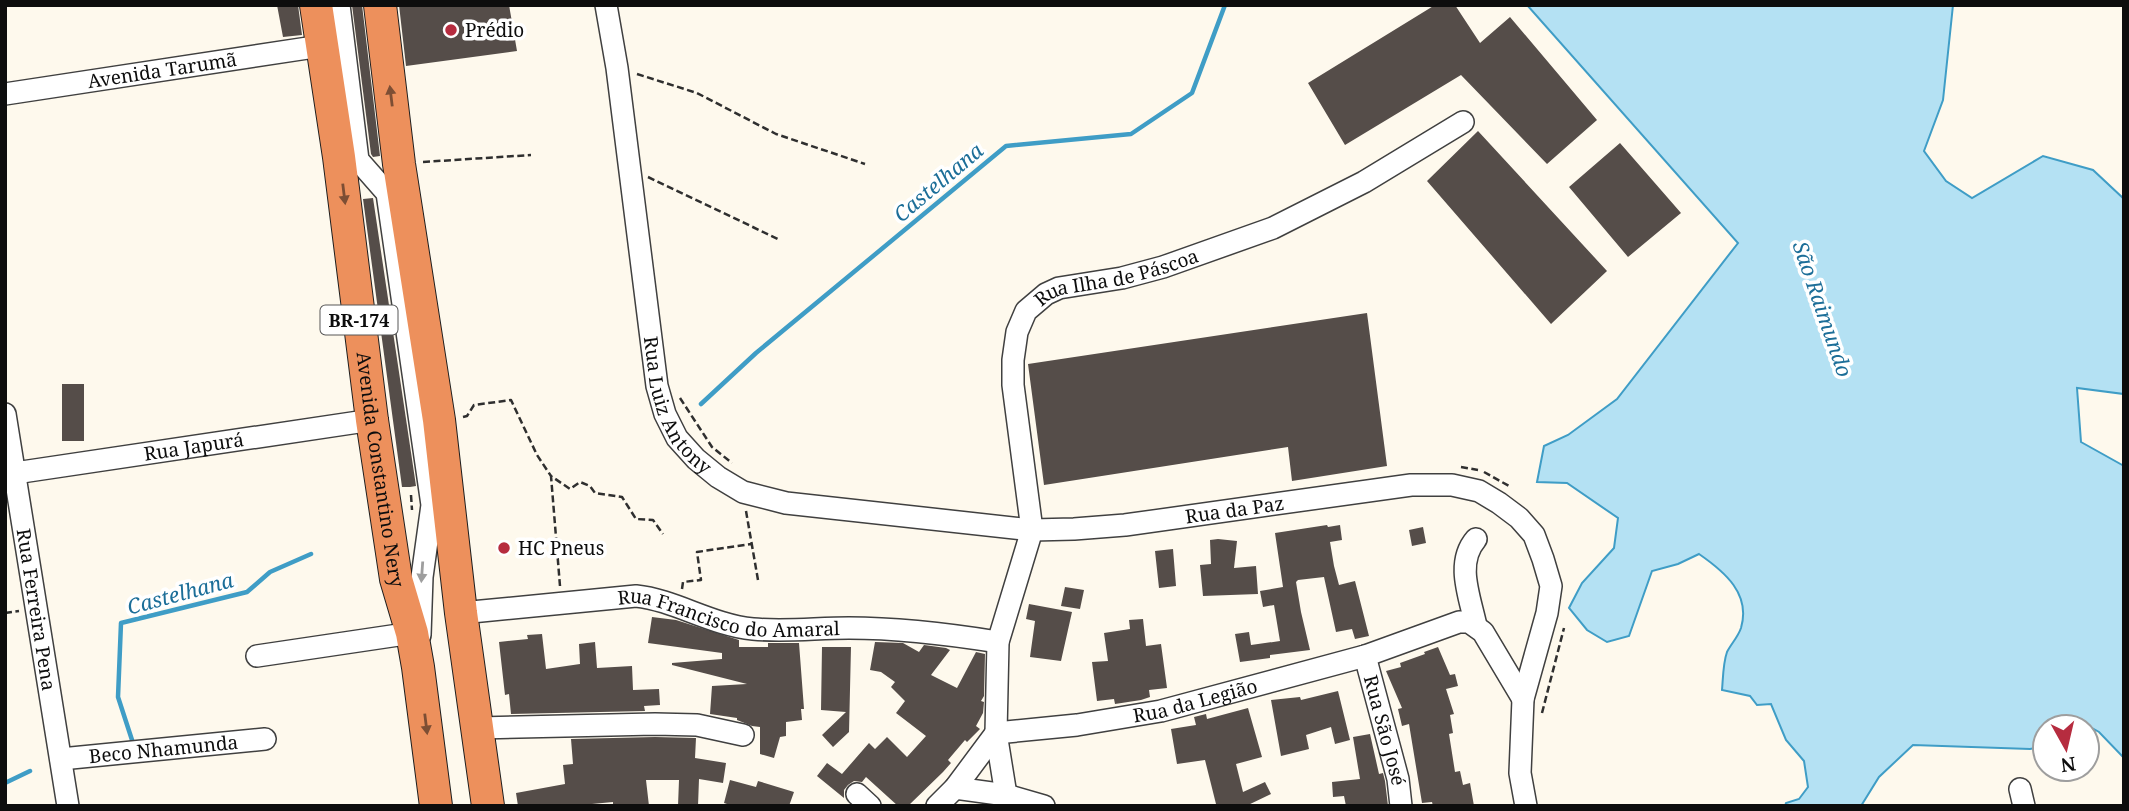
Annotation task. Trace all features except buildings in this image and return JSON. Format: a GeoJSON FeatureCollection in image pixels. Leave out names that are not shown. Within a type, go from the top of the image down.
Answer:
{"type":"FeatureCollection","features":[{"type":"Feature","properties":{"kind":"highway","name":"Avenida Constantino Nery"},"geometry":{"type":"LineString","coordinates":[[316,5],[339,157],[372,420],[396,579],[412,633],[419,674],[436,806]]}},
{"type":"Feature","properties":{"kind":"highway","name":"BR-174"},"geometry":{"type":"LineString","coordinates":[[380,5],[399,164],[439,420],[461,613],[488,806]]}},
{"type":"Feature","properties":{"kind":"street"},"geometry":{"type":"LineString","coordinates":[[339,5],[358,160],[387,193],[432,505],[422,577],[419,674]]}},
{"type":"Feature","properties":{"kind":"street","name":"Rua Luiz Antony"},"geometry":{"type":"LineString","coordinates":[[606,5],[617,68],[657,386],[665,414],[677,438],[696,459],[743,492],[786,503],[1032,530]]}},
{"type":"Feature","properties":{"kind":"street","name":"Avenida Tarumã"},"geometry":{"type":"LineString","coordinates":[[5,94],[321,46]]}},
{"type":"Feature","properties":{"kind":"street","name":"Rua Ilha de Páscoa"},"geometry":{"type":"LineString","coordinates":[[1006,795],[996,733],[998,642],[1032,530],[1013,385],[1017,332],[1026,311],[1046,294],[1059,288],[1122,278],[1163,267],[1273,228],[1364,183],[1463,122]]}},
{"type":"Feature","properties":{"kind":"street","name":"Rua Ferreira Pena"},"geometry":{"type":"LineString","coordinates":[[5,414],[9,474],[68,806]]}},
{"type":"Feature","properties":{"kind":"street","name":"Rua Japurá"},"geometry":{"type":"LineString","coordinates":[[9,474],[372,420]]}},
{"type":"Feature","properties":{"kind":"street","name":"Rua da Paz"},"geometry":{"type":"LineString","coordinates":[[1032,530],[1074,530],[1125,525],[1411,485],[1464,486],[1499,503],[1534,534],[1551,586],[1547,613],[1523,699],[1520,773],[1525,806]]}},
{"type":"Feature","properties":{"kind":"street"},"geometry":{"type":"LineString","coordinates":[[432,505],[453,547]]}},
{"type":"Feature","properties":{"kind":"street"},"geometry":{"type":"LineString","coordinates":[[1476,539],[1465,559],[1465,572],[1476,626],[1483,632],[1523,699]]}},
{"type":"Feature","properties":{"kind":"street","name":"Rua Francisco do Amaral"},"geometry":{"type":"LineString","coordinates":[[461,613],[635,596],[658,600],[730,625],[751,629],[898,629],[998,642]]}},
{"type":"Feature","properties":{"kind":"street","name":"Rua da Legião"},"geometry":{"type":"LineString","coordinates":[[996,733],[1077,725],[1161,711],[1365,656],[1449,624],[1469,622],[1476,626]]}},
{"type":"Feature","properties":{"kind":"street"},"geometry":{"type":"LineString","coordinates":[[257,656],[412,633]]}},
{"type":"Feature","properties":{"kind":"street","name":"Rua São José"},"geometry":{"type":"LineString","coordinates":[[1365,656],[1398,779],[1401,806]]}},
{"type":"Feature","properties":{"kind":"street"},"geometry":{"type":"LineString","coordinates":[[478,728],[697,725],[743,735]]}},
{"type":"Feature","properties":{"kind":"street"},"geometry":{"type":"LineString","coordinates":[[937,806],[955,788],[996,733]]}},
{"type":"Feature","properties":{"kind":"street","name":"Beco Nhamunda"},"geometry":{"type":"LineString","coordinates":[[61,759],[265,739]]}},
{"type":"Feature","properties":{"kind":"street"},"geometry":{"type":"LineString","coordinates":[[955,788],[1006,795],[1044,806]]}},
{"type":"Feature","properties":{"kind":"path"},"geometry":{"type":"LineString","coordinates":[[617,68],[697,93],[776,134],[865,164]]}},
{"type":"Feature","properties":{"kind":"path"},"geometry":{"type":"LineString","coordinates":[[399,164],[531,155]]}},
{"type":"Feature","properties":{"kind":"path"},"geometry":{"type":"LineString","coordinates":[[629,169],[780,240]]}},
{"type":"Feature","properties":{"kind":"path"},"geometry":{"type":"LineString","coordinates":[[439,420],[467,416],[474,404],[511,400],[537,455],[551,476],[570,489],[580,482],[590,486],[595,493],[621,497],[636,519],[653,520],[663,534]]}},
{"type":"Feature","properties":{"kind":"path"},"geometry":{"type":"LineString","coordinates":[[551,476],[561,602]]}},
{"type":"Feature","properties":{"kind":"path"},"geometry":{"type":"LineString","coordinates":[[743,492],[758,580]]}},
{"type":"Feature","properties":{"kind":"path"},"geometry":{"type":"LineString","coordinates":[[682,610],[683,582],[701,580],[697,552],[751,544]]}},
{"type":"Feature","properties":{"kind":"water","name":"São Raimundo"},"geometry":{"type":"Polygon","coordinates":[[[1527,5],[1953,5],[1943,100],[1924,151],[1946,181],[1972,198],[2043,156],[2093,170],[2124,199],[2124,394],[2077,388],[2081,442],[2124,466],[2124,758],[2101,734],[2101,713],[2031,713],[2031,749],[1913,745],[1879,777],[1861,806],[1785,806],[1786,803],[1799,799],[1808,787],[1804,761],[1786,740],[1771,704],[1757,705],[1750,696],[1722,690],[1726,656],[1740,631],[1743,616],[1739,594],[1718,568],[1699,554],[1678,564],[1652,571],[1629,636],[1607,642],[1587,630],[1569,608],[1582,583],[1614,548],[1618,518],[1567,483],[1537,482],[1544,446],[1568,435],[1617,399],[1738,243],[1527,5]]]}},
{"type":"Feature","properties":{"kind":"waterway","name":"Castelhana"},"geometry":{"type":"LineString","coordinates":[[701,404],[756,353],[1006,146],[1131,134],[1192,93],[1225,5]]}},
{"type":"Feature","properties":{"kind":"waterway","name":"Castelhana"},"geometry":{"type":"LineString","coordinates":[[132,740],[118,697],[121,623],[247,592],[270,572],[311,554]]}},
{"type":"Feature","properties":{"kind":"waterway","name":"Castelhana"},"geometry":{"type":"LineString","coordinates":[[5,783],[30,771]]}},
{"type":"Feature","properties":{"kind":"place","name":"Prédio"},"geometry":{"type":"Point","coordinates":[451,30]}},
{"type":"Feature","properties":{"kind":"place","name":"HC Pneus"},"geometry":{"type":"Point","coordinates":[504,548]}}]}
